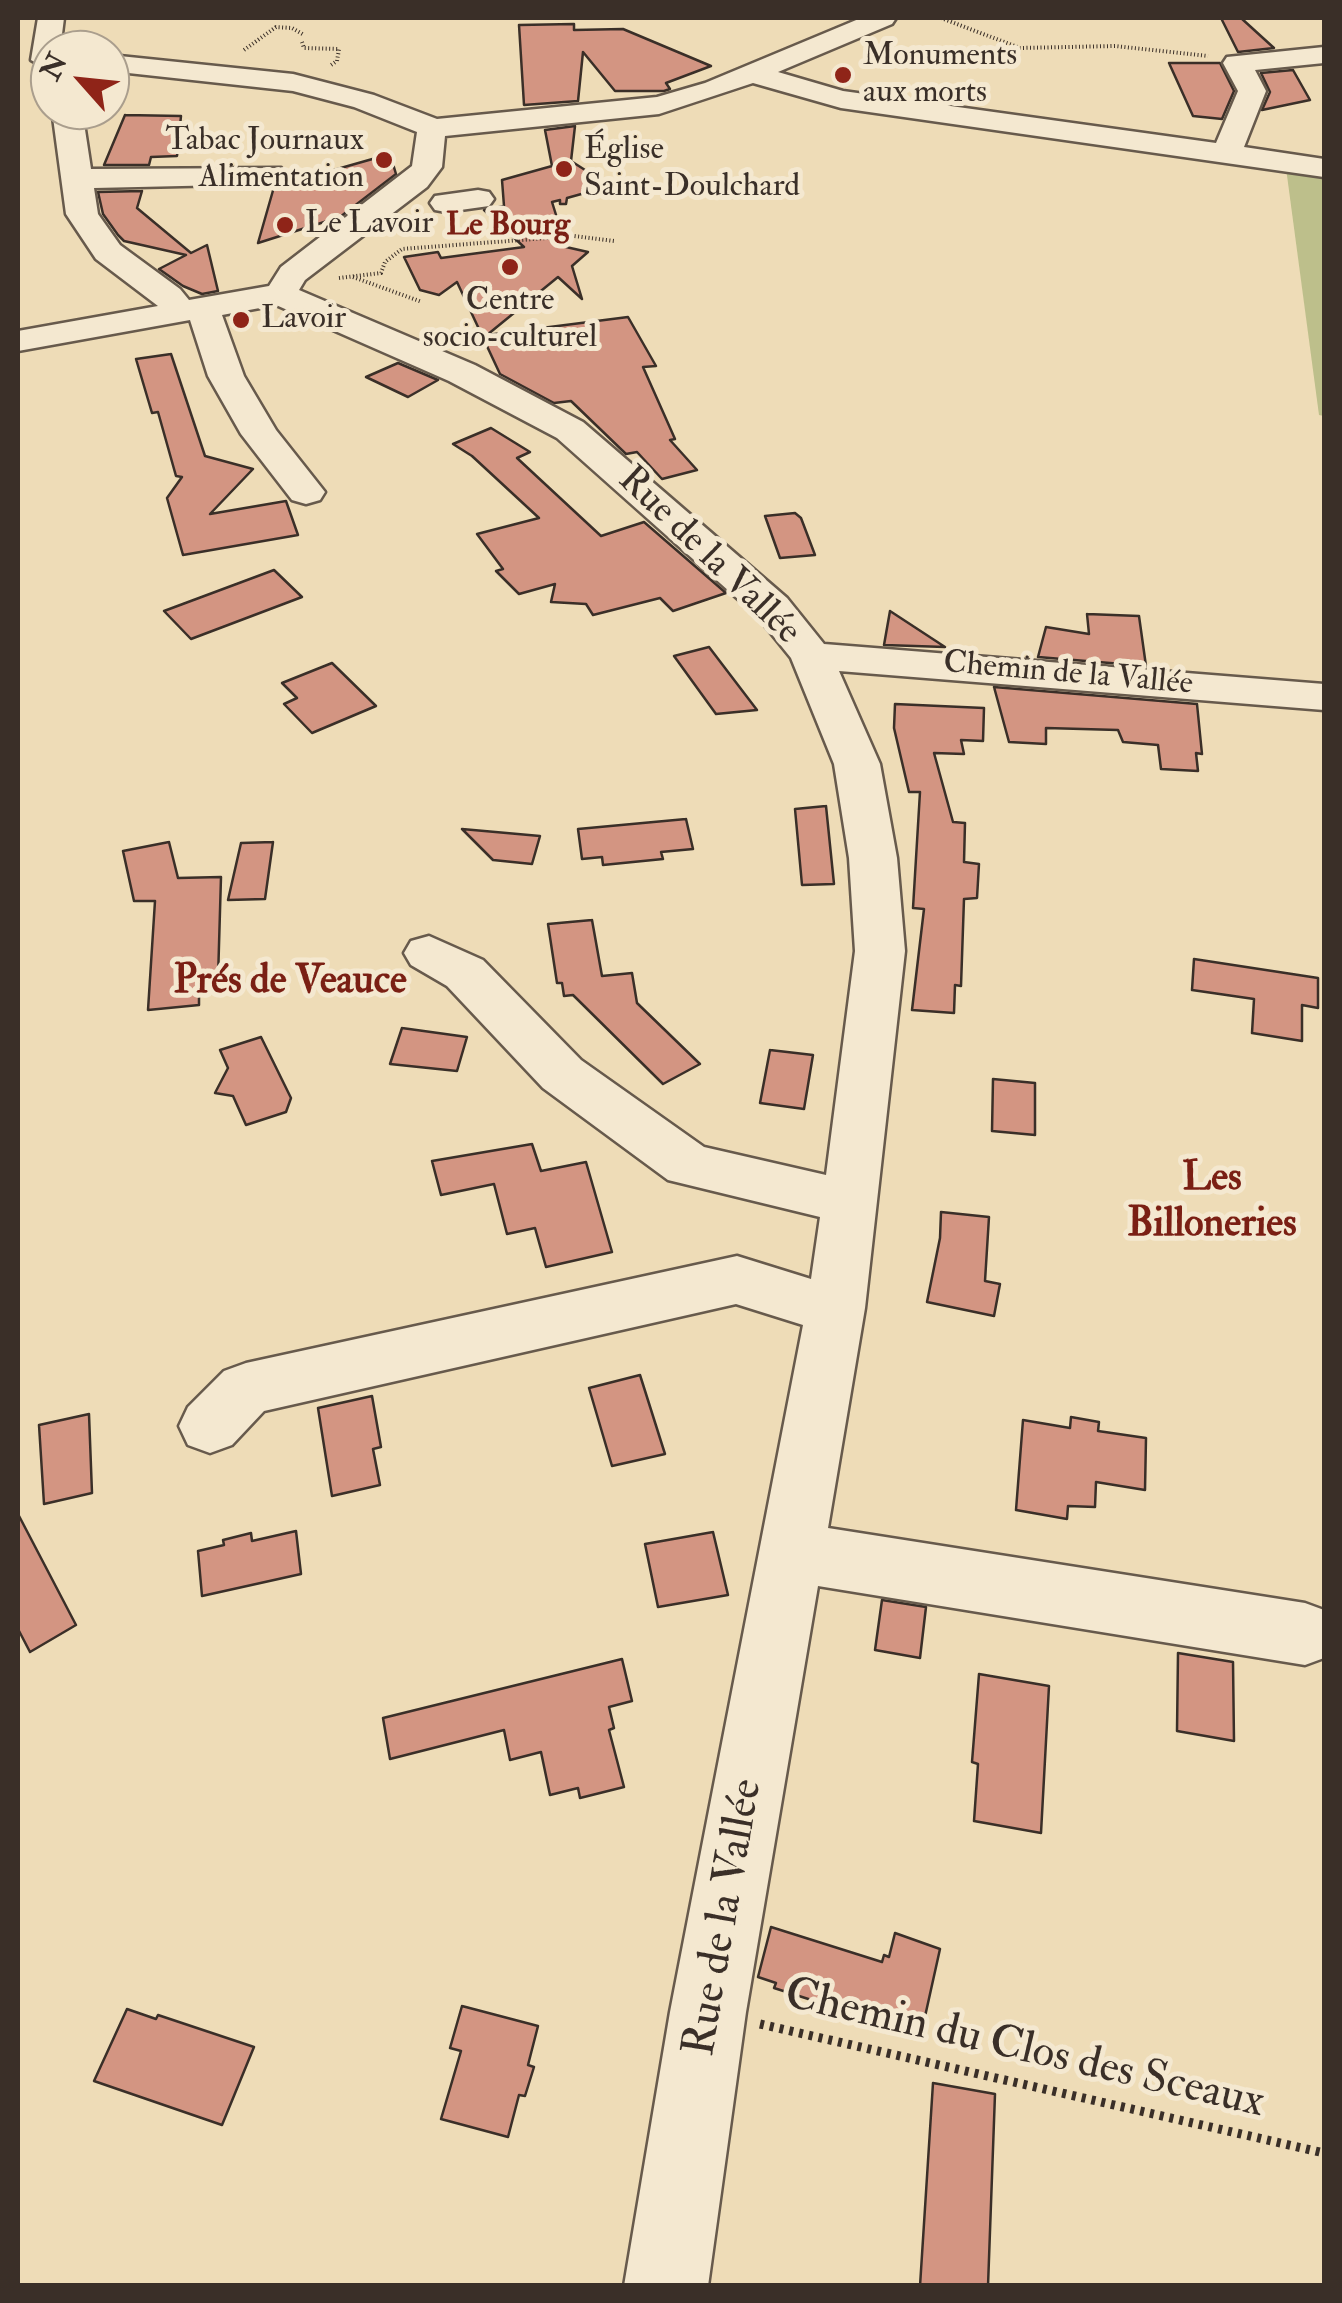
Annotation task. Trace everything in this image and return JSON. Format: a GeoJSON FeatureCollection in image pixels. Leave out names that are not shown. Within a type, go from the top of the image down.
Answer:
{"type":"FeatureCollection","features":[{"type":"Feature","properties":{"kind":"street"},"geometry":{"type":"LineString","coordinates":[[130,65],[295,81],[364,92],[391,103],[404,116],[434,128],[659,105],[753,74],[883,18]]}},
{"type":"Feature","properties":{"kind":"street"},"geometry":{"type":"LineString","coordinates":[[1230,60],[1324,55]]}},
{"type":"Feature","properties":{"kind":"street"},"geometry":{"type":"LineString","coordinates":[[1227,152],[1252,91],[1230,60]]}},
{"type":"Feature","properties":{"kind":"street"},"geometry":{"type":"LineString","coordinates":[[753,74],[841,99],[1324,168]]}},
{"type":"Feature","properties":{"kind":"street"},"geometry":{"type":"LineString","coordinates":[[18,341],[191,309],[286,284],[425,170],[430,154],[428,139],[434,128]]}},
{"type":"Feature","properties":{"kind":"street"},"geometry":{"type":"LineString","coordinates":[[70,130],[82,214],[108,252],[191,309],[260,434],[306,492]]}},
{"type":"Feature","properties":{"kind":"street"},"geometry":{"type":"LineString","coordinates":[[425,170],[446,203]]}},
{"type":"Feature","properties":{"kind":"street"},"geometry":{"type":"LineString","coordinates":[[78,178],[270,175]]}},
{"type":"Feature","properties":{"kind":"street"},"geometry":{"type":"LineString","coordinates":[[373,214],[478,199]]}},
{"type":"Feature","properties":{"kind":"street","name":"Rue de la Vallée"},"geometry":{"type":"LineString","coordinates":[[286,284],[570,430],[772,607],[812,656],[856,764],[873,858],[879,933],[868,1068],[836,1308],[708,2012],[666,2286]]}},
{"type":"Feature","properties":{"kind":"street","name":"Chemin de la Vallée"},"geometry":{"type":"LineString","coordinates":[[812,656],[1324,697]]}},
{"type":"Feature","properties":{"kind":"street"},"geometry":{"type":"LineString","coordinates":[[429,953],[465,973],[562,1074],[688,1165],[849,1202]]}},
{"type":"Feature","properties":{"kind":"street"},"geometry":{"type":"LineString","coordinates":[[210,1426],[246,1389],[737,1280],[788,1298],[836,1308]]}},
{"type":"Feature","properties":{"kind":"street"},"geometry":{"type":"LineString","coordinates":[[792,1552],[1304,1634]]}},
{"type":"Feature","properties":{"kind":"path"},"geometry":{"type":"LineString","coordinates":[[941,18],[1020,48],[1115,46],[1230,60]]}},
{"type":"Feature","properties":{"kind":"path"},"geometry":{"type":"LineString","coordinates":[[245,61],[247,45],[276,27],[292,28],[304,35]]}},
{"type":"Feature","properties":{"kind":"path"},"geometry":{"type":"LineString","coordinates":[[286,284],[381,273],[385,262],[402,249],[574,236],[614,241]]}},
{"type":"Feature","properties":{"kind":"path"},"geometry":{"type":"LineString","coordinates":[[352,276],[422,302]]}},
{"type":"Feature","properties":{"kind":"path","name":"Chemin du Clos des Sceaux"},"geometry":{"type":"LineString","coordinates":[[708,2012],[1324,2153]]}},
{"type":"Feature","properties":{"kind":"green space"},"geometry":{"type":"Polygon","coordinates":[[[1286,168],[1324,175],[1324,416],[1319,415],[1286,168]]]}},
{"type":"Feature","properties":{"kind":"building"},"geometry":{"type":"Polygon","coordinates":[[[1221,18],[1241,18],[1274,48],[1238,52],[1221,18]]]}},
{"type":"Feature","properties":{"kind":"building"},"geometry":{"type":"Polygon","coordinates":[[[574,24],[574,30],[623,29],[711,66],[666,83],[670,89],[664,91],[615,91],[583,52],[578,101],[524,105],[519,25],[574,24]]]}},
{"type":"Feature","properties":{"kind":"building"},"geometry":{"type":"Polygon","coordinates":[[[1169,63],[1220,63],[1234,91],[1222,119],[1193,116],[1169,63]]]}},
{"type":"Feature","properties":{"kind":"building"},"geometry":{"type":"Polygon","coordinates":[[[1293,70],[1310,100],[1262,110],[1270,92],[1261,73],[1293,70]]]}},
{"type":"Feature","properties":{"kind":"building"},"geometry":{"type":"Polygon","coordinates":[[[130,115],[181,116],[177,156],[151,157],[149,165],[104,165],[119,130],[130,130],[130,115]]]}},
{"type":"Feature","properties":{"kind":"building"},"geometry":{"type":"Polygon","coordinates":[[[575,126],[571,161],[610,186],[567,198],[566,204],[560,204],[560,200],[552,202],[566,247],[588,252],[572,266],[582,299],[558,277],[487,335],[628,317],[656,366],[643,367],[675,439],[670,440],[697,470],[662,479],[637,452],[626,454],[571,401],[554,403],[500,374],[457,282],[439,295],[420,290],[404,257],[438,252],[441,258],[524,247],[484,210],[504,206],[502,180],[552,166],[545,130],[575,126]]]}},
{"type":"Feature","properties":{"kind":"building"},"geometry":{"type":"Polygon","coordinates":[[[390,154],[396,174],[340,217],[258,243],[274,187],[390,154]]]}},
{"type":"Feature","properties":{"kind":"building"},"geometry":{"type":"Polygon","coordinates":[[[142,191],[137,208],[191,253],[207,245],[218,291],[202,294],[159,269],[186,255],[124,241],[118,235],[103,214],[98,192],[142,191]]]}},
{"type":"Feature","properties":{"kind":"building"},"geometry":{"type":"Polygon","coordinates":[[[171,354],[205,456],[253,469],[210,514],[286,501],[298,535],[183,555],[167,498],[182,477],[176,476],[158,412],[152,413],[136,359],[171,354]]]}},
{"type":"Feature","properties":{"kind":"building"},"geometry":{"type":"Polygon","coordinates":[[[398,363],[438,380],[408,397],[366,377],[398,363]]]}},
{"type":"Feature","properties":{"kind":"building"},"geometry":{"type":"Polygon","coordinates":[[[491,428],[530,452],[517,458],[601,536],[644,522],[726,593],[673,611],[660,598],[593,615],[586,604],[551,602],[555,584],[519,594],[496,571],[503,569],[477,534],[539,518],[472,456],[453,444],[491,428]]]}},
{"type":"Feature","properties":{"kind":"building"},"geometry":{"type":"Polygon","coordinates":[[[795,513],[801,518],[815,555],[780,558],[765,516],[795,513]]]}},
{"type":"Feature","properties":{"kind":"building"},"geometry":{"type":"Polygon","coordinates":[[[274,570],[302,597],[191,639],[164,611],[274,570]]]}},
{"type":"Feature","properties":{"kind":"building"},"geometry":{"type":"Polygon","coordinates":[[[890,611],[945,647],[884,645],[890,611]]]}},
{"type":"Feature","properties":{"kind":"building"},"geometry":{"type":"Polygon","coordinates":[[[1087,614],[1139,616],[1146,666],[1038,657],[1046,627],[1089,634],[1087,614]]]}},
{"type":"Feature","properties":{"kind":"building"},"geometry":{"type":"Polygon","coordinates":[[[709,647],[757,710],[716,714],[674,656],[709,647]]]}},
{"type":"Feature","properties":{"kind":"building"},"geometry":{"type":"Polygon","coordinates":[[[332,663],[376,706],[312,733],[284,704],[297,698],[282,683],[332,663]]]}},
{"type":"Feature","properties":{"kind":"building"},"geometry":{"type":"Polygon","coordinates":[[[994,687],[1197,704],[1202,754],[1196,753],[1198,771],[1161,769],[1158,745],[1123,742],[1118,730],[1046,728],[1046,744],[1009,742],[994,687]]]}},
{"type":"Feature","properties":{"kind":"building"},"geometry":{"type":"Polygon","coordinates":[[[895,704],[984,708],[983,741],[961,740],[964,754],[934,753],[953,822],[965,823],[964,862],[979,864],[977,898],[964,899],[961,986],[955,985],[954,1013],[912,1010],[924,909],[913,908],[920,792],[909,792],[894,728],[895,704]]]}},
{"type":"Feature","properties":{"kind":"building"},"geometry":{"type":"Polygon","coordinates":[[[826,806],[834,884],[802,885],[795,809],[826,806]]]}},
{"type":"Feature","properties":{"kind":"building"},"geometry":{"type":"Polygon","coordinates":[[[686,819],[693,849],[661,852],[663,859],[603,865],[602,857],[582,859],[578,829],[686,819]]]}},
{"type":"Feature","properties":{"kind":"building"},"geometry":{"type":"Polygon","coordinates":[[[462,829],[540,836],[532,864],[493,860],[462,829]]]}},
{"type":"Feature","properties":{"kind":"building"},"geometry":{"type":"Polygon","coordinates":[[[169,842],[178,878],[221,877],[218,979],[199,981],[199,1005],[148,1010],[155,901],[134,901],[123,851],[169,842]]]}},
{"type":"Feature","properties":{"kind":"building"},"geometry":{"type":"Polygon","coordinates":[[[273,842],[265,899],[228,900],[241,843],[273,842]]]}},
{"type":"Feature","properties":{"kind":"building"},"geometry":{"type":"Polygon","coordinates":[[[592,920],[602,976],[632,973],[637,1003],[700,1064],[663,1084],[573,995],[564,996],[562,983],[557,983],[548,924],[592,920]]]}},
{"type":"Feature","properties":{"kind":"building"},"geometry":{"type":"Polygon","coordinates":[[[1194,959],[1318,978],[1318,1008],[1302,1005],[1302,1041],[1252,1033],[1254,999],[1192,990],[1194,959]]]}},
{"type":"Feature","properties":{"kind":"building"},"geometry":{"type":"Polygon","coordinates":[[[402,1028],[467,1037],[457,1071],[390,1064],[402,1028]]]}},
{"type":"Feature","properties":{"kind":"building"},"geometry":{"type":"Polygon","coordinates":[[[261,1037],[291,1098],[286,1112],[246,1125],[233,1096],[215,1093],[228,1068],[220,1050],[261,1037]]]}},
{"type":"Feature","properties":{"kind":"building"},"geometry":{"type":"Polygon","coordinates":[[[770,1050],[813,1055],[804,1109],[760,1103],[770,1050]]]}},
{"type":"Feature","properties":{"kind":"building"},"geometry":{"type":"Polygon","coordinates":[[[993,1079],[1035,1083],[1035,1135],[992,1131],[993,1079]]]}},
{"type":"Feature","properties":{"kind":"building"},"geometry":{"type":"Polygon","coordinates":[[[532,1144],[541,1171],[586,1162],[612,1252],[546,1267],[535,1228],[507,1234],[494,1184],[441,1195],[432,1161],[532,1144]]]}},
{"type":"Feature","properties":{"kind":"building"},"geometry":{"type":"Polygon","coordinates":[[[941,1212],[989,1217],[985,1281],[1000,1284],[994,1316],[927,1302],[940,1238],[941,1212]]]}},
{"type":"Feature","properties":{"kind":"building"},"geometry":{"type":"Polygon","coordinates":[[[640,1375],[665,1454],[612,1466],[589,1388],[640,1375]]]}},
{"type":"Feature","properties":{"kind":"building"},"geometry":{"type":"Polygon","coordinates":[[[372,1396],[381,1447],[373,1449],[380,1485],[332,1496],[318,1408],[372,1396]]]}},
{"type":"Feature","properties":{"kind":"building"},"geometry":{"type":"Polygon","coordinates":[[[89,1414],[92,1493],[44,1504],[39,1425],[89,1414]]]}},
{"type":"Feature","properties":{"kind":"building"},"geometry":{"type":"Polygon","coordinates":[[[1071,1417],[1099,1422],[1098,1431],[1146,1438],[1145,1490],[1096,1482],[1095,1507],[1068,1506],[1067,1519],[1016,1510],[1023,1420],[1070,1428],[1071,1417]]]}},
{"type":"Feature","properties":{"kind":"building"},"geometry":{"type":"Polygon","coordinates":[[[18,1514],[76,1625],[30,1652],[18,1629],[18,1514]]]}},
{"type":"Feature","properties":{"kind":"building"},"geometry":{"type":"Polygon","coordinates":[[[296,1531],[301,1574],[202,1596],[198,1551],[251,1533],[252,1541],[296,1531]]]}},
{"type":"Feature","properties":{"kind":"building"},"geometry":{"type":"Polygon","coordinates":[[[713,1532],[728,1595],[658,1607],[645,1544],[713,1532]]]}},
{"type":"Feature","properties":{"kind":"building"},"geometry":{"type":"Polygon","coordinates":[[[882,1600],[926,1607],[920,1658],[875,1650],[882,1600]]]}},
{"type":"Feature","properties":{"kind":"building"},"geometry":{"type":"Polygon","coordinates":[[[1178,1653],[1233,1662],[1234,1741],[1177,1731],[1178,1653]]]}},
{"type":"Feature","properties":{"kind":"building"},"geometry":{"type":"Polygon","coordinates":[[[622,1659],[632,1701],[609,1707],[614,1728],[609,1730],[624,1787],[580,1798],[578,1788],[550,1795],[541,1752],[510,1760],[504,1730],[390,1759],[383,1718],[622,1659]]]}},
{"type":"Feature","properties":{"kind":"building"},"geometry":{"type":"Polygon","coordinates":[[[979,1674],[1049,1686],[1041,1833],[974,1821],[978,1764],[972,1762],[979,1674]]]}},
{"type":"Feature","properties":{"kind":"building"},"geometry":{"type":"Polygon","coordinates":[[[771,1927],[882,1962],[884,1955],[889,1957],[895,1933],[940,1949],[924,2021],[876,2015],[874,2020],[774,1988],[776,1983],[758,1977],[771,1927]]]}},
{"type":"Feature","properties":{"kind":"building"},"geometry":{"type":"Polygon","coordinates":[[[462,2006],[538,2026],[528,2065],[534,2067],[525,2096],[519,2095],[508,2137],[441,2119],[461,2051],[450,2048],[462,2006]]]}},
{"type":"Feature","properties":{"kind":"building"},"geometry":{"type":"Polygon","coordinates":[[[127,2009],[156,2019],[158,2015],[254,2047],[222,2125],[94,2081],[127,2009]]]}},
{"type":"Feature","properties":{"kind":"building"},"geometry":{"type":"Polygon","coordinates":[[[933,2083],[995,2094],[988,2286],[920,2286],[933,2083]]]}},
{"type":"Feature","properties":{"kind":"place","name":"Monuments aux morts"},"geometry":{"type":"Point","coordinates":[843,75]}},
{"type":"Feature","properties":{"kind":"place","name":"Tabac Journaux Alimentation"},"geometry":{"type":"Point","coordinates":[384,160]}},
{"type":"Feature","properties":{"kind":"place","name":"Église Saint-Doulchard"},"geometry":{"type":"Point","coordinates":[564,169]}},
{"type":"Feature","properties":{"kind":"place","name":"Le Lavoir"},"geometry":{"type":"Point","coordinates":[285,225]}},
{"type":"Feature","properties":{"kind":"place","name":"Centre socio-culturel"},"geometry":{"type":"Point","coordinates":[510,267]}},
{"type":"Feature","properties":{"kind":"place","name":"Lavoir"},"geometry":{"type":"Point","coordinates":[241,320]}},
{"type":"Feature","properties":{"kind":"district","name":"Le Bourg"},"geometry":{"type":"Point","coordinates":[508,227]}},
{"type":"Feature","properties":{"kind":"district","name":"Prés de Veauce"},"geometry":{"type":"Point","coordinates":[290,983]}},
{"type":"Feature","properties":{"kind":"district","name":"Les Billoneries"},"geometry":{"type":"Point","coordinates":[1212,1203]}}]}
